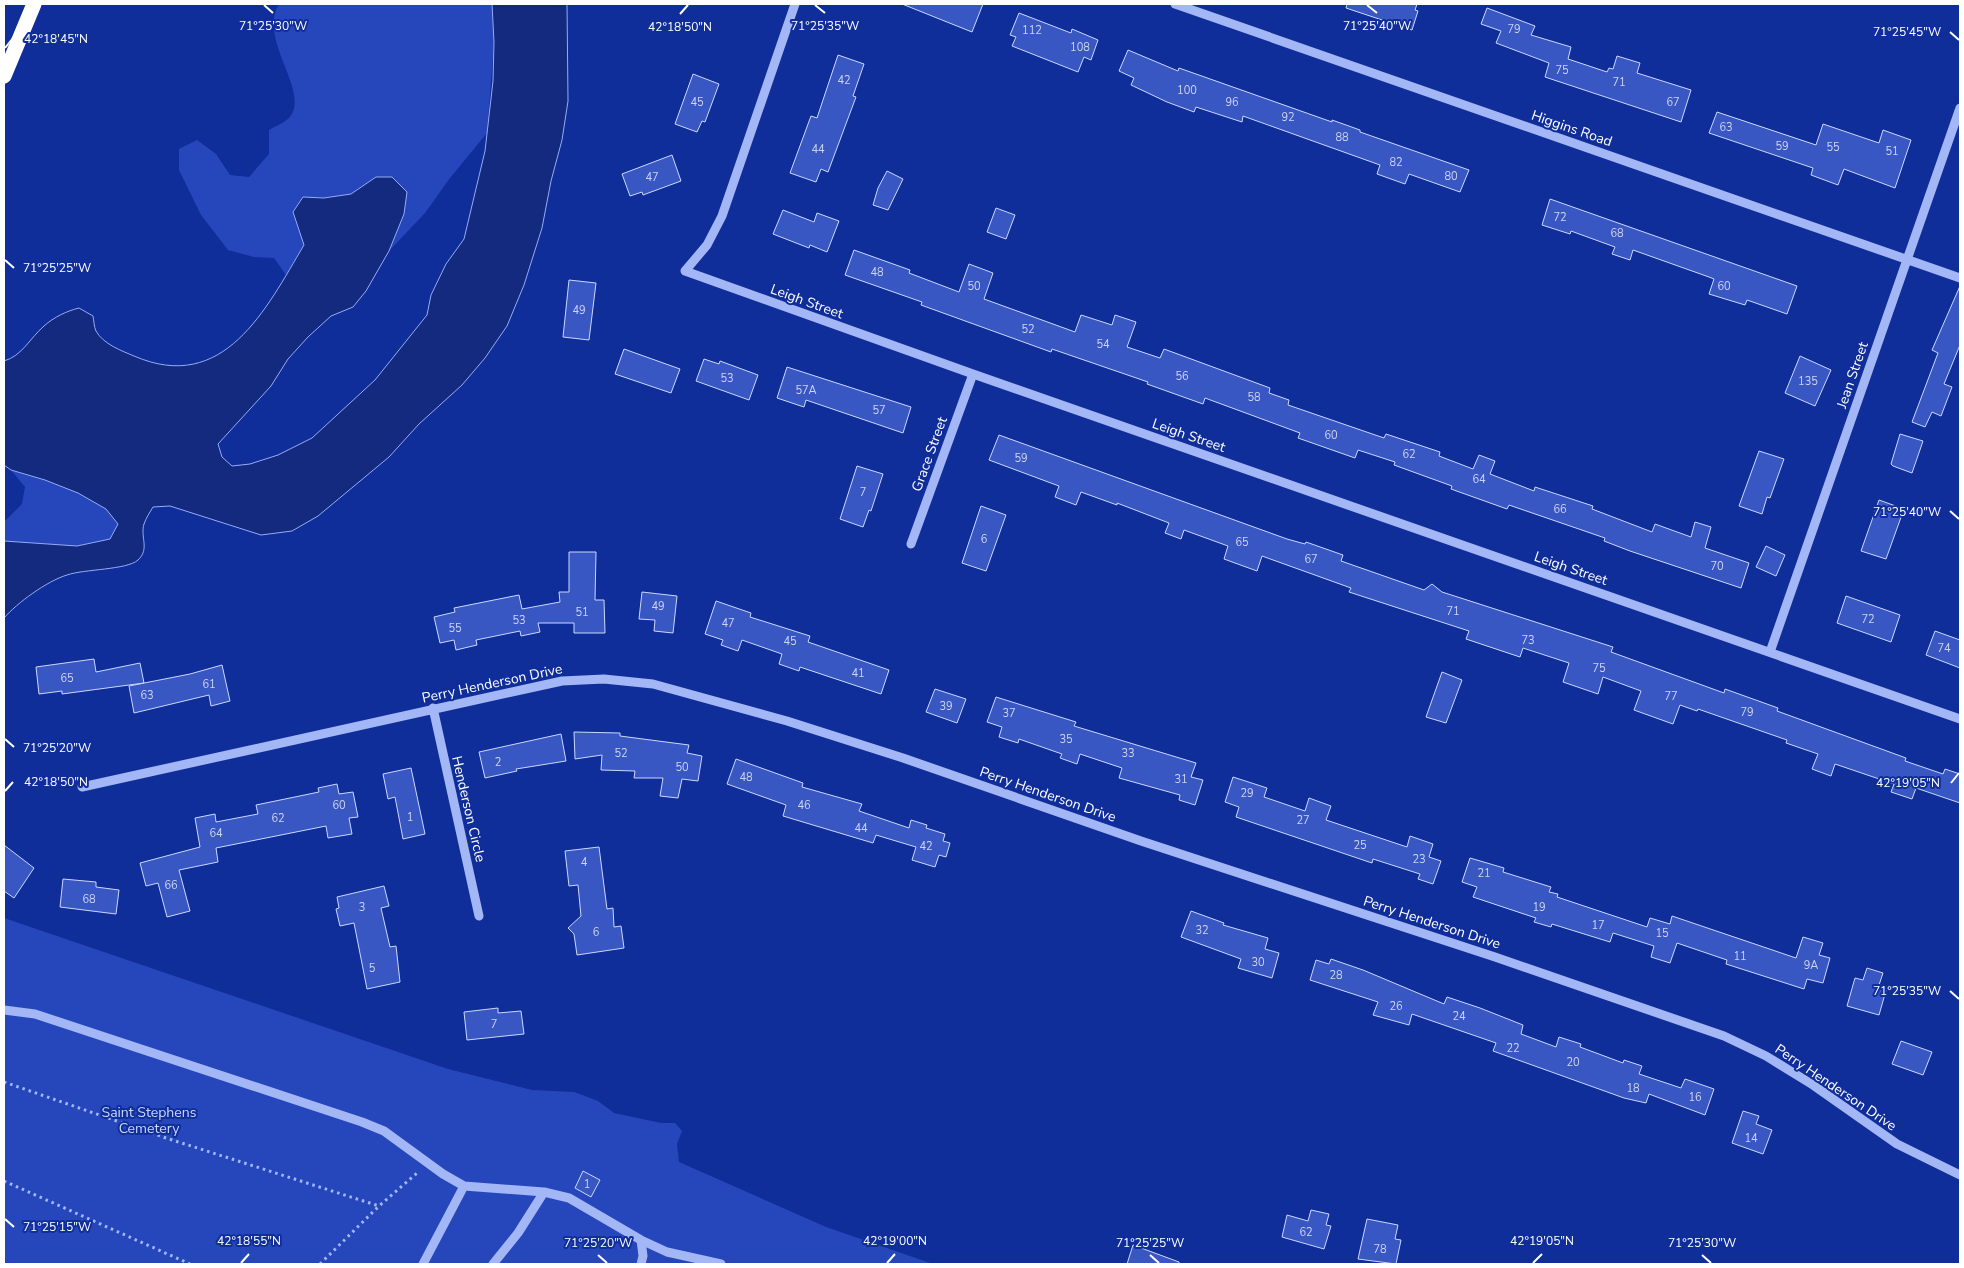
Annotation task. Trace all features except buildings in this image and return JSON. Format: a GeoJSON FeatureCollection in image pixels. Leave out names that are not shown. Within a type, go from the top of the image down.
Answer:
{"type":"FeatureCollection","features":[{"type":"Feature","properties":{"kind":"highway"},"geometry":{"type":"LineString","coordinates":[[6,71],[34,4]]}},
{"type":"Feature","properties":{"kind":"highway"},"geometry":{"type":"LineString","coordinates":[[6,71],[44,4]]}},
{"type":"Feature","properties":{"kind":"street","name":"Leigh Street"},"geometry":{"type":"LineString","coordinates":[[795,4],[722,216],[707,246],[685,272],[1960,719]]}},
{"type":"Feature","properties":{"kind":"street","name":"Higgins Road"},"geometry":{"type":"LineString","coordinates":[[1175,4],[1960,278]]}},
{"type":"Feature","properties":{"kind":"street","name":"Jean Street"},"geometry":{"type":"LineString","coordinates":[[1770,652],[1960,108]]}},
{"type":"Feature","properties":{"kind":"street","name":"Grace Street"},"geometry":{"type":"LineString","coordinates":[[910,544],[973,374]]}},
{"type":"Feature","properties":{"kind":"street","name":"Perry Henderson Drive"},"geometry":{"type":"LineString","coordinates":[[82,787],[562,681],[604,679],[652,684],[788,721],[904,758],[1141,841],[1495,957],[1724,1036],[1766,1056],[1813,1085],[1897,1144],[1960,1175]]}},
{"type":"Feature","properties":{"kind":"street","name":"Henderson Circle"},"geometry":{"type":"LineString","coordinates":[[433,708],[479,916]]}},
{"type":"Feature","properties":{"kind":"street"},"geometry":{"type":"LineString","coordinates":[[4,1010],[35,1014],[362,1122],[384,1131],[464,1186],[544,1192],[568,1198],[641,1240],[667,1252],[721,1264]]}},
{"type":"Feature","properties":{"kind":"street"},"geometry":{"type":"LineString","coordinates":[[423,1264],[464,1186]]}},
{"type":"Feature","properties":{"kind":"street"},"geometry":{"type":"LineString","coordinates":[[493,1264],[518,1233],[544,1192]]}},
{"type":"Feature","properties":{"kind":"street"},"geometry":{"type":"LineString","coordinates":[[641,1240],[643,1256],[641,1264]]}},
{"type":"Feature","properties":{"kind":"path"},"geometry":{"type":"LineString","coordinates":[[4,1082],[166,1138],[379,1206]]}},
{"type":"Feature","properties":{"kind":"path"},"geometry":{"type":"LineString","coordinates":[[320,1264],[379,1206],[429,1163]]}},
{"type":"Feature","properties":{"kind":"path"},"geometry":{"type":"LineString","coordinates":[[4,1181],[190,1264]]}},
{"type":"Feature","properties":{"kind":"green space"},"geometry":{"type":"Polygon","coordinates":[[[279,4],[492,4],[494,42],[487,133],[450,178],[425,213],[389,251],[404,214],[376,177],[351,194],[324,198],[303,197],[293,212],[304,245],[286,275],[274,258],[254,257],[228,250],[201,215],[179,170],[179,149],[197,140],[216,154],[230,175],[249,177],[269,154],[269,130],[289,118],[294,107],[294,94],[275,33],[274,18],[279,4]]]}},
{"type":"Feature","properties":{"kind":"green space"},"geometry":{"type":"Polygon","coordinates":[[[11,470],[73,490],[96,501],[106,508],[118,524],[110,539],[77,546],[4,541],[4,522],[22,504],[25,487],[11,470]]]}},
{"type":"Feature","properties":{"kind":"green space","name":"Saint Stephens Cemetery"},"geometry":{"type":"Polygon","coordinates":[[[4,918],[448,1069],[532,1090],[574,1092],[598,1101],[614,1113],[661,1123],[675,1123],[682,1131],[677,1144],[679,1162],[826,1227],[933,1264],[4,1264],[4,918]]]}},
{"type":"Feature","properties":{"kind":"shaded area"},"geometry":{"type":"Polygon","coordinates":[[[492,4],[567,4],[568,101],[562,140],[551,181],[542,228],[524,285],[507,326],[485,358],[462,385],[419,424],[389,457],[318,516],[292,531],[261,535],[170,506],[153,507],[144,524],[144,547],[142,556],[138,560],[125,566],[74,573],[59,578],[33,593],[4,618],[4,541],[77,546],[110,539],[118,524],[106,509],[78,493],[45,480],[11,470],[4,465],[4,361],[21,351],[52,320],[79,308],[93,316],[96,331],[103,340],[134,356],[166,365],[193,364],[217,355],[238,339],[257,319],[304,245],[293,212],[303,197],[324,198],[351,194],[376,177],[392,177],[407,192],[404,214],[389,251],[366,291],[353,307],[331,316],[308,337],[288,359],[271,386],[218,444],[222,457],[232,466],[250,464],[278,455],[312,438],[375,380],[427,315],[431,295],[446,264],[464,239],[485,151],[493,81],[494,42],[492,4]]]}}]}
